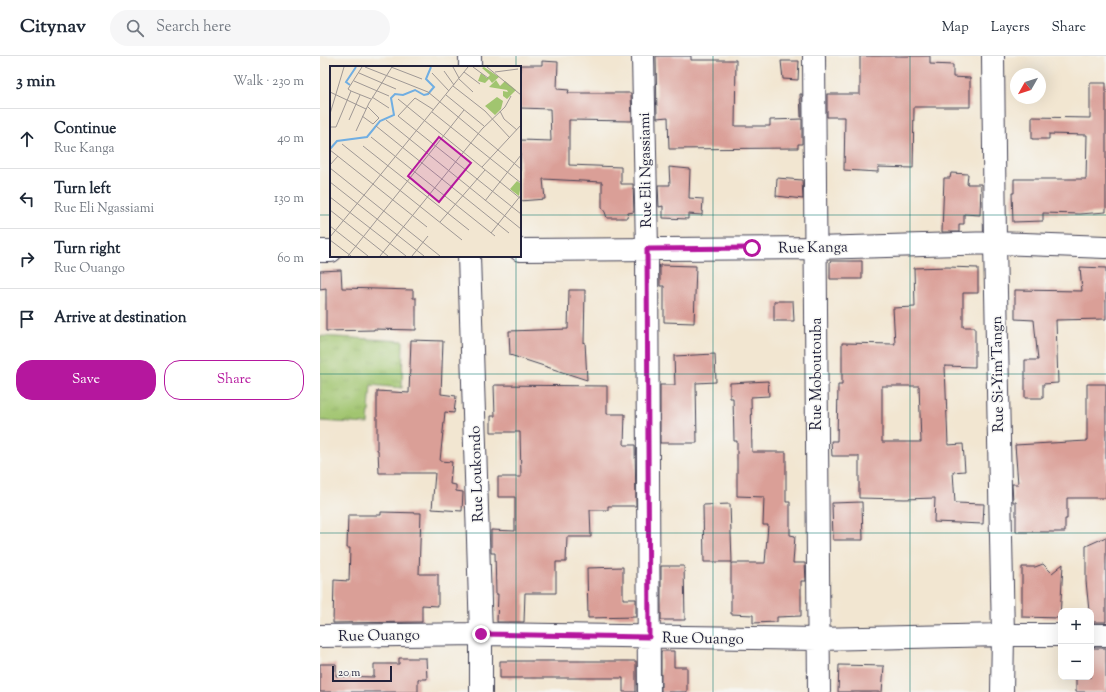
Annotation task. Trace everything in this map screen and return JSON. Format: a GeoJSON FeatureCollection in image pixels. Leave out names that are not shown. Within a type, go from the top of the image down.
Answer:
{"type":"FeatureCollection","features":[{"type":"Feature","properties":{"kind":"street","name":"Rue Eli Ngassiami"},"geometry":{"type":"LineString","coordinates":[[643,56],[647,249],[649,692]]}},
{"type":"Feature","properties":{"kind":"street","name":"Rue Moboutouba"},"geometry":{"type":"LineString","coordinates":[[814,56],[817,639],[819,692]]}},
{"type":"Feature","properties":{"kind":"street","name":"Rue Si-Yim'Tangn"},"geometry":{"type":"LineString","coordinates":[[993,56],[994,243],[1002,692]]}},
{"type":"Feature","properties":{"kind":"street","name":"Rue Kanga"},"geometry":{"type":"LineString","coordinates":[[521,250],[815,248],[994,243],[1106,247]]}},
{"type":"Feature","properties":{"kind":"street"},"geometry":{"type":"LineString","coordinates":[[320,252],[330,251]]}},
{"type":"Feature","properties":{"kind":"street","name":"Rue Loukondo"},"geometry":{"type":"LineString","coordinates":[[469,257],[482,692]]}},
{"type":"Feature","properties":{"kind":"street","name":"Rue Ouango"},"geometry":{"type":"LineString","coordinates":[[320,636],[481,634],[817,639],[1058,635]]}},
{"type":"Feature","properties":{"kind":"street"},"geometry":{"type":"LineString","coordinates":[[1094,635],[1106,635]]}},
{"type":"Feature","properties":{"kind":"green space"},"geometry":{"type":"Polygon","coordinates":[[[320,336],[403,341],[402,388],[371,385],[368,424],[320,421],[320,336]]]}},
{"type":"Feature","properties":{"kind":"building"},"geometry":{"type":"Polygon","coordinates":[[[656,56],[691,56],[691,60],[736,60],[735,126],[770,126],[770,120],[802,119],[802,144],[798,144],[798,148],[669,149],[668,117],[657,118],[656,56]]]}},
{"type":"Feature","properties":{"kind":"building"},"geometry":{"type":"Polygon","coordinates":[[[860,56],[930,56],[930,64],[953,65],[953,77],[970,78],[970,107],[914,107],[913,168],[878,167],[878,172],[844,170],[845,117],[827,117],[827,94],[860,94],[860,56]]]}},
{"type":"Feature","properties":{"kind":"building"},"geometry":{"type":"Polygon","coordinates":[[[542,61],[558,62],[557,89],[569,90],[568,93],[631,93],[632,121],[569,120],[569,165],[621,167],[621,184],[633,184],[634,212],[628,213],[627,218],[607,218],[602,208],[602,182],[543,179],[545,199],[521,201],[521,140],[551,141],[550,109],[521,108],[520,65],[542,65],[542,61]]]}},
{"type":"Feature","properties":{"kind":"building"},"geometry":{"type":"Polygon","coordinates":[[[781,61],[799,61],[798,80],[783,79],[781,61]]]}},
{"type":"Feature","properties":{"kind":"building"},"geometry":{"type":"Polygon","coordinates":[[[1090,83],[1106,83],[1106,212],[1080,214],[1043,213],[1043,221],[1013,222],[1012,193],[1014,193],[1014,179],[1086,179],[1087,135],[1049,134],[1049,139],[1032,139],[1032,117],[1090,118],[1090,83]]]}},
{"type":"Feature","properties":{"kind":"building"},"geometry":{"type":"Polygon","coordinates":[[[800,94],[802,94],[802,117],[801,117],[800,94]]]}},
{"type":"Feature","properties":{"kind":"building"},"geometry":{"type":"Polygon","coordinates":[[[669,167],[690,169],[689,198],[703,199],[702,215],[688,214],[688,219],[663,218],[663,206],[659,207],[658,185],[670,185],[669,167]]]}},
{"type":"Feature","properties":{"kind":"building"},"geometry":{"type":"Polygon","coordinates":[[[951,173],[968,174],[967,184],[981,184],[980,215],[964,214],[964,224],[959,224],[959,232],[942,232],[944,178],[950,178],[951,173]]]}},
{"type":"Feature","properties":{"kind":"building"},"geometry":{"type":"Polygon","coordinates":[[[777,178],[802,180],[803,199],[776,196],[777,178]]]}},
{"type":"Feature","properties":{"kind":"building"},"geometry":{"type":"Polygon","coordinates":[[[830,261],[862,261],[862,279],[830,279],[830,261]]]}},
{"type":"Feature","properties":{"kind":"building"},"geometry":{"type":"Polygon","coordinates":[[[660,265],[696,266],[694,323],[664,322],[664,286],[660,286],[660,265]]]}},
{"type":"Feature","properties":{"kind":"building"},"geometry":{"type":"Polygon","coordinates":[[[1080,267],[1106,268],[1106,319],[1056,320],[1058,383],[1043,384],[1043,398],[1025,398],[1025,360],[1038,360],[1034,320],[1015,319],[1015,290],[1082,291],[1080,267]]]}},
{"type":"Feature","properties":{"kind":"building"},"geometry":{"type":"Polygon","coordinates":[[[914,268],[978,268],[978,293],[963,293],[963,327],[975,327],[975,367],[945,366],[948,445],[963,444],[965,471],[953,472],[955,503],[984,504],[983,524],[934,522],[935,498],[859,498],[859,456],[832,456],[831,441],[837,441],[838,385],[842,385],[842,343],[895,344],[893,308],[915,307],[914,268]],[[882,386],[882,442],[921,442],[919,386],[882,386]]]}},
{"type":"Feature","properties":{"kind":"building"},"geometry":{"type":"Polygon","coordinates":[[[341,270],[342,288],[413,290],[413,298],[416,298],[416,330],[374,329],[326,331],[326,288],[320,289],[320,271],[341,270]]]}},
{"type":"Feature","properties":{"kind":"building"},"geometry":{"type":"Polygon","coordinates":[[[569,290],[585,290],[584,343],[585,342],[587,380],[510,355],[509,331],[568,329],[569,290]]]}},
{"type":"Feature","properties":{"kind":"building"},"geometry":{"type":"Polygon","coordinates":[[[774,301],[793,301],[794,321],[774,321],[774,301]]]}},
{"type":"Feature","properties":{"kind":"building"},"geometry":{"type":"Polygon","coordinates":[[[411,340],[443,341],[441,394],[456,396],[454,413],[445,412],[440,461],[452,462],[450,484],[456,485],[456,491],[463,492],[462,511],[432,509],[435,473],[379,473],[377,450],[377,391],[409,393],[411,340]]]}},
{"type":"Feature","properties":{"kind":"building"},"geometry":{"type":"Polygon","coordinates":[[[715,354],[716,382],[696,383],[697,443],[660,443],[660,385],[675,385],[674,356],[715,354]]]}},
{"type":"Feature","properties":{"kind":"building"},"geometry":{"type":"Polygon","coordinates":[[[768,381],[769,396],[751,397],[752,452],[786,452],[786,502],[790,502],[790,535],[795,536],[793,563],[805,563],[806,581],[801,581],[801,616],[777,617],[777,622],[753,623],[753,615],[731,614],[731,563],[765,563],[768,525],[763,525],[764,497],[737,496],[737,441],[734,441],[733,398],[730,398],[730,383],[768,381]]]}},
{"type":"Feature","properties":{"kind":"building"},"geometry":{"type":"Polygon","coordinates":[[[1087,384],[1106,384],[1106,498],[1067,498],[1067,519],[1065,519],[1065,532],[1016,532],[1016,502],[1013,502],[1012,484],[1018,484],[1015,445],[1087,441],[1087,384]]]}},
{"type":"Feature","properties":{"kind":"building"},"geometry":{"type":"Polygon","coordinates":[[[494,385],[607,386],[607,414],[625,414],[624,445],[635,445],[636,506],[608,506],[608,510],[590,510],[591,537],[567,537],[566,562],[556,562],[556,593],[525,593],[524,622],[497,622],[498,594],[496,594],[495,553],[491,553],[491,530],[515,531],[515,497],[498,497],[498,477],[521,477],[520,432],[491,432],[491,416],[495,416],[494,385]]]}},
{"type":"Feature","properties":{"kind":"building"},"geometry":{"type":"Polygon","coordinates":[[[862,502],[863,540],[833,540],[832,503],[862,502]]]}},
{"type":"Feature","properties":{"kind":"building"},"geometry":{"type":"Polygon","coordinates":[[[730,504],[732,562],[704,562],[703,505],[730,504]]]}},
{"type":"Feature","properties":{"kind":"building"},"geometry":{"type":"Polygon","coordinates":[[[381,512],[421,513],[419,574],[438,574],[438,606],[422,605],[422,622],[333,623],[334,580],[349,581],[350,548],[347,548],[348,515],[381,515],[381,512]]]}},
{"type":"Feature","properties":{"kind":"building"},"geometry":{"type":"Polygon","coordinates":[[[1106,537],[1106,622],[1094,622],[1094,608],[1089,608],[1086,581],[1086,546],[1106,537]]]}},
{"type":"Feature","properties":{"kind":"building"},"geometry":{"type":"Polygon","coordinates":[[[1043,564],[1052,573],[1063,564],[1061,608],[1058,608],[1058,618],[1022,617],[1022,567],[1035,567],[1043,564]]]}},
{"type":"Feature","properties":{"kind":"building"},"geometry":{"type":"Polygon","coordinates":[[[661,566],[684,566],[685,620],[661,620],[661,566]]]}},
{"type":"Feature","properties":{"kind":"building"},"geometry":{"type":"Polygon","coordinates":[[[623,567],[623,599],[636,599],[636,617],[588,618],[587,568],[623,567]]]}},
{"type":"Feature","properties":{"kind":"building"},"geometry":{"type":"Polygon","coordinates":[[[1094,648],[1106,648],[1106,692],[1076,692],[1076,680],[1094,680],[1094,648]]]}},
{"type":"Feature","properties":{"kind":"building"},"geometry":{"type":"Polygon","coordinates":[[[661,651],[674,651],[674,667],[687,667],[687,692],[661,692],[661,651]]]}},
{"type":"Feature","properties":{"kind":"building"},"geometry":{"type":"Polygon","coordinates":[[[399,658],[426,658],[427,679],[418,679],[418,692],[320,692],[320,664],[336,664],[336,676],[374,677],[374,664],[399,664],[399,658]]]}},
{"type":"Feature","properties":{"kind":"building"},"geometry":{"type":"Polygon","coordinates":[[[500,661],[636,661],[636,692],[623,692],[623,678],[500,678],[500,661]]]}},
{"type":"Feature","properties":{"kind":"building"},"geometry":{"type":"Polygon","coordinates":[[[839,665],[884,666],[882,692],[838,692],[839,665]]]}},
{"type":"Feature","properties":{"kind":"route"},"geometry":{"type":"LineString","coordinates":[[481,634],[649,637],[647,249],[752,248]]}}]}
